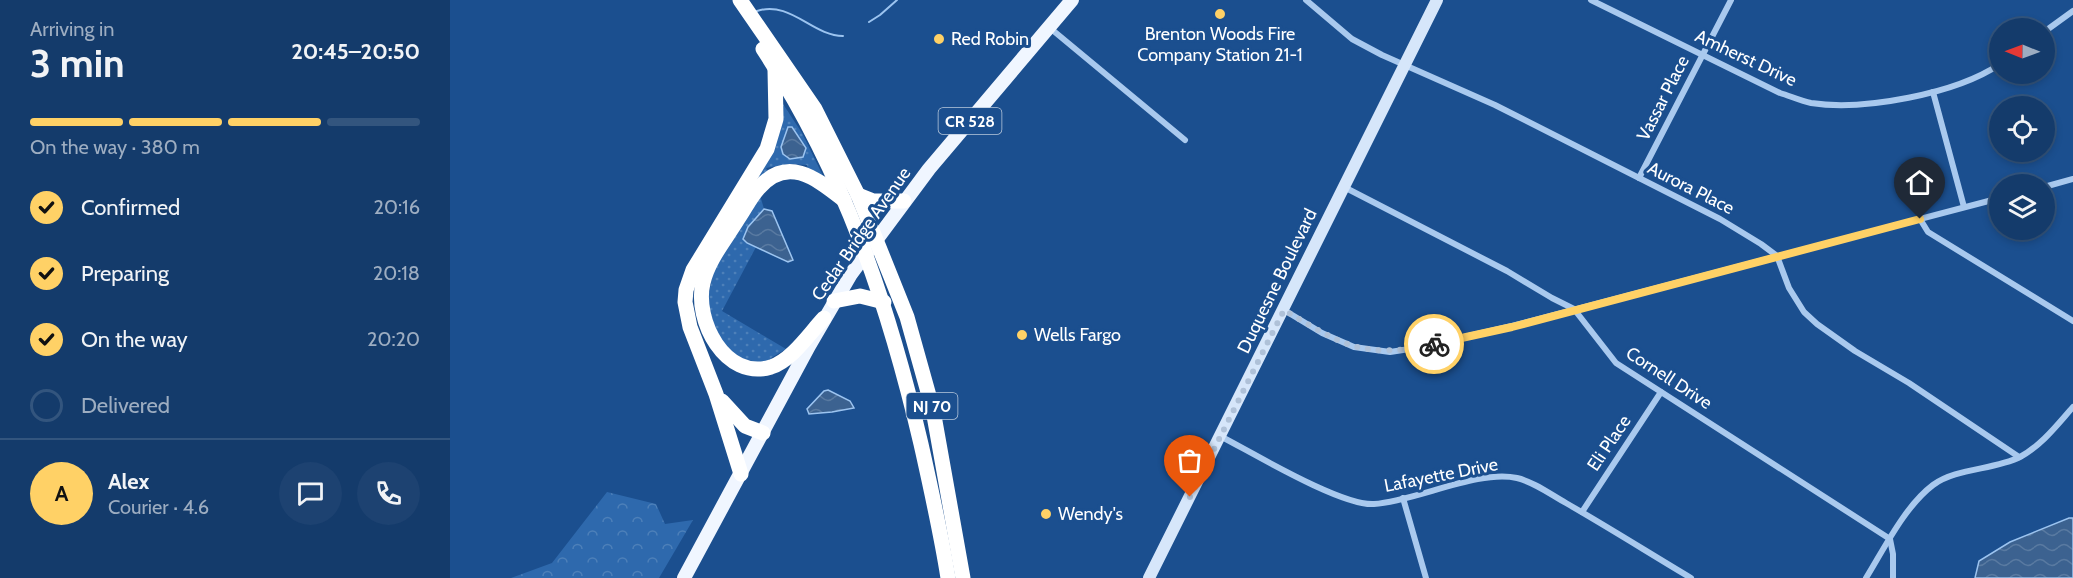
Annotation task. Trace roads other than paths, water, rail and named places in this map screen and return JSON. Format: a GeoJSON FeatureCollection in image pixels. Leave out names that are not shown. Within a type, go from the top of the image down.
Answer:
{"type":"FeatureCollection","features":[{"type":"Feature","properties":{"kind":"highway","name":"NJ 70"},"geometry":{"type":"LineString","coordinates":[[729,0],[775,67],[826,158],[876,239],[907,317],[924,373],[963,578]]}},
{"type":"Feature","properties":{"kind":"highway","name":"NJ 70"},"geometry":{"type":"LineString","coordinates":[[740,0],[815,110],[852,198],[866,254],[884,302],[909,393],[940,526],[948,578]]}},
{"type":"Feature","properties":{"kind":"highway"},"geometry":{"type":"LineString","coordinates":[[741,474],[716,394],[690,327],[685,302],[686,290],[693,270],[770,142],[776,119],[775,67]]}},
{"type":"Feature","properties":{"kind":"highway"},"geometry":{"type":"LineString","coordinates":[[824,318],[788,356],[771,366],[757,369],[744,367],[730,358],[718,348],[709,333],[703,317],[701,299],[703,283],[715,256],[757,189],[768,178],[780,172],[793,171],[805,173],[852,198],[904,201]]}},
{"type":"Feature","properties":{"kind":"highway"},"geometry":{"type":"LineString","coordinates":[[834,301],[860,296],[884,302]]}},
{"type":"Feature","properties":{"kind":"highway"},"geometry":{"type":"LineString","coordinates":[[716,394],[745,426],[763,433]]}},
{"type":"Feature","properties":{"kind":"main road","name":"Cedar Bridge Avenue"},"geometry":{"type":"LineString","coordinates":[[684,578],[834,301],[904,201],[1072,0]]}},
{"type":"Feature","properties":{"kind":"street","name":"Aurora Place"},"geometry":{"type":"LineString","coordinates":[[1306,0],[1352,39],[1404,65],[1495,105],[1720,219],[1777,256]]}},
{"type":"Feature","properties":{"kind":"street","name":"Duquesne Boulevard"},"geometry":{"type":"LineString","coordinates":[[1149,578],[1437,0]]}},
{"type":"Feature","properties":{"kind":"street","name":"Amherst Drive"},"geometry":{"type":"LineString","coordinates":[[1591,0],[1780,93],[1808,102],[1829,105],[1881,102],[1933,92],[1989,71]]}},
{"type":"Feature","properties":{"kind":"street","name":"Vassar Place"},"geometry":{"type":"LineString","coordinates":[[1639,178],[1731,0]]}},
{"type":"Feature","properties":{"kind":"street"},"geometry":{"type":"LineString","coordinates":[[2055,24],[2073,11]]}},
{"type":"Feature","properties":{"kind":"street"},"geometry":{"type":"LineString","coordinates":[[1050,28],[1185,140]]}},
{"type":"Feature","properties":{"kind":"street"},"geometry":{"type":"LineString","coordinates":[[1933,92],[1964,207]]}},
{"type":"Feature","properties":{"kind":"street"},"geometry":{"type":"LineString","coordinates":[[2055,184],[2073,179]]}},
{"type":"Feature","properties":{"kind":"street","name":"Cornell Drive"},"geometry":{"type":"LineString","coordinates":[[1344,187],[1507,271],[1574,309],[1616,363],[1890,539]]}},
{"type":"Feature","properties":{"kind":"street"},"geometry":{"type":"LineString","coordinates":[[1284,310],[1341,342],[1354,347],[1390,352],[1512,327],[1989,201]]}},
{"type":"Feature","properties":{"kind":"street"},"geometry":{"type":"LineString","coordinates":[[1920,219],[1928,232],[2073,321]]}},
{"type":"Feature","properties":{"kind":"street"},"geometry":{"type":"LineString","coordinates":[[1777,256],[1789,288],[1804,312],[1817,324],[2019,457]]}},
{"type":"Feature","properties":{"kind":"street","name":"Eli Place"},"geometry":{"type":"LineString","coordinates":[[1582,512],[1661,392]]}},
{"type":"Feature","properties":{"kind":"street"},"geometry":{"type":"LineString","coordinates":[[1866,578],[1910,509],[1934,484],[1950,477],[2019,457],[2041,442],[2073,407]]}},
{"type":"Feature","properties":{"kind":"street","name":"Lafayette Drive"},"geometry":{"type":"LineString","coordinates":[[1220,436],[1351,501],[1373,504],[1427,494],[1484,478],[1516,478],[1530,482],[1691,578]]}},
{"type":"Feature","properties":{"kind":"street"},"geometry":{"type":"LineString","coordinates":[[1403,498],[1426,578]]}},
{"type":"Feature","properties":{"kind":"street"},"geometry":{"type":"LineString","coordinates":[[1890,539],[1893,554],[1893,578]]}},
{"type":"Feature","properties":{"kind":"water"},"geometry":{"type":"Polygon","coordinates":[[[788,127],[792,127],[806,148],[803,157],[790,159],[783,154],[781,147],[788,127]]]}},
{"type":"Feature","properties":{"kind":"water"},"geometry":{"type":"Polygon","coordinates":[[[764,209],[772,211],[793,260],[788,262],[743,239],[748,227],[764,209]]]}},
{"type":"Feature","properties":{"kind":"water"},"geometry":{"type":"Polygon","coordinates":[[[828,390],[850,401],[854,408],[809,414],[807,409],[824,391],[828,390]]]}},
{"type":"Feature","properties":{"kind":"water"},"geometry":{"type":"Polygon","coordinates":[[[2073,518],[2073,578],[1975,578],[1979,561],[2010,542],[2073,518]]]}},
{"type":"Feature","properties":{"kind":"waterway"},"geometry":{"type":"LineString","coordinates":[[869,22],[897,0]]}},
{"type":"Feature","properties":{"kind":"waterway"},"geometry":{"type":"LineString","coordinates":[[757,11],[780,10],[822,31],[843,36]]}},
{"type":"Feature","properties":{"kind":"place","name":"Brenton Woods Fire Company Station 21-1"},"geometry":{"type":"Point","coordinates":[1220,14]}},
{"type":"Feature","properties":{"kind":"place","name":"Red Robin"},"geometry":{"type":"Point","coordinates":[939,39]}},
{"type":"Feature","properties":{"kind":"place","name":"Wells Fargo"},"geometry":{"type":"Point","coordinates":[1022,335]}},
{"type":"Feature","properties":{"kind":"place","name":"Wendy's"},"geometry":{"type":"Point","coordinates":[1046,514]}}]}
